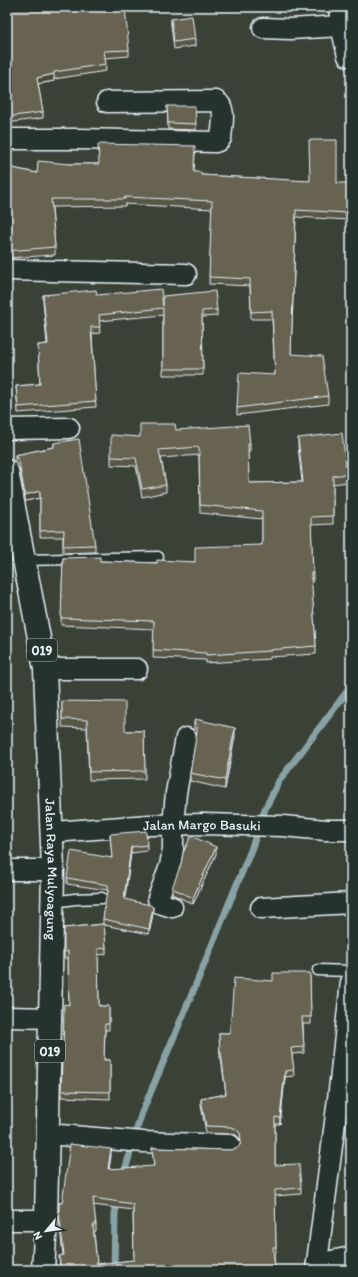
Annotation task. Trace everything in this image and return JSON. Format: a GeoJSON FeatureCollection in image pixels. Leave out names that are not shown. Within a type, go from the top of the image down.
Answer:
{"type":"FeatureCollection","features":[{"type":"Feature","properties":{"kind":"main road","name":"Jalan Raya Mulyoagung"},"geometry":{"type":"LineString","coordinates":[[7,472],[45,669],[52,832],[53,902],[44,1270]]}},
{"type":"Feature","properties":{"kind":"street"},"geometry":{"type":"LineString","coordinates":[[339,7],[340,26],[350,61]]}},
{"type":"Feature","properties":{"kind":"street"},"geometry":{"type":"LineString","coordinates":[[263,28],[290,29],[340,26]]}},
{"type":"Feature","properties":{"kind":"street"},"geometry":{"type":"LineString","coordinates":[[7,139],[215,142],[221,138],[222,109],[216,101],[107,102]]}},
{"type":"Feature","properties":{"kind":"street"},"geometry":{"type":"LineString","coordinates":[[7,270],[186,274]]}},
{"type":"Feature","properties":{"kind":"street"},"geometry":{"type":"LineString","coordinates":[[7,429],[69,428]]}},
{"type":"Feature","properties":{"kind":"street"},"geometry":{"type":"LineString","coordinates":[[45,669],[138,669]]}},
{"type":"Feature","properties":{"kind":"street"},"geometry":{"type":"LineString","coordinates":[[172,907],[159,903],[158,898],[170,866],[173,849],[173,824],[176,793],[186,738]]}},
{"type":"Feature","properties":{"kind":"street","name":"Jalan Margo Basuki"},"geometry":{"type":"LineString","coordinates":[[52,832],[173,824],[284,826],[326,830],[351,830]]}},
{"type":"Feature","properties":{"kind":"street"},"geometry":{"type":"LineString","coordinates":[[7,870],[53,870]]}},
{"type":"Feature","properties":{"kind":"street"},"geometry":{"type":"LineString","coordinates":[[261,908],[351,903]]}},
{"type":"Feature","properties":{"kind":"street"},"geometry":{"type":"LineString","coordinates":[[351,982],[345,1098],[316,1267],[351,1257]]}},
{"type":"Feature","properties":{"kind":"street"},"geometry":{"type":"LineString","coordinates":[[7,1017],[50,1018]]}},
{"type":"Feature","properties":{"kind":"street"},"geometry":{"type":"LineString","coordinates":[[48,1134],[143,1142],[230,1145]]}},
{"type":"Feature","properties":{"kind":"street"},"geometry":{"type":"LineString","coordinates":[[7,1220],[46,1220]]}},
{"type":"Feature","properties":{"kind":"lane"},"geometry":{"type":"LineString","coordinates":[[24,560],[158,556]]}},
{"type":"Feature","properties":{"kind":"lane"},"geometry":{"type":"LineString","coordinates":[[53,902],[75,899],[102,898]]}},
{"type":"Feature","properties":{"kind":"lane"},"geometry":{"type":"LineString","coordinates":[[318,970],[351,971]]}},
{"type":"Feature","properties":{"kind":"building"},"geometry":{"type":"Polygon","coordinates":[[[7,7],[40,7],[41,9],[46,7],[125,7],[129,50],[104,51],[106,64],[54,72],[54,74],[37,78],[43,112],[7,117],[7,7]]]}},
{"type":"Feature","properties":{"kind":"building"},"geometry":{"type":"Polygon","coordinates":[[[192,16],[195,39],[174,42],[171,19],[192,16]]]}},
{"type":"Feature","properties":{"kind":"building"},"geometry":{"type":"Polygon","coordinates":[[[167,106],[195,106],[196,124],[168,123],[167,106]]]}},
{"type":"Feature","properties":{"kind":"building"},"geometry":{"type":"Polygon","coordinates":[[[309,140],[337,140],[337,183],[350,183],[348,213],[296,210],[291,354],[322,356],[328,396],[237,408],[239,373],[275,375],[272,311],[251,312],[250,279],[209,277],[212,201],[125,197],[125,199],[51,199],[55,247],[7,251],[7,167],[37,173],[38,161],[69,164],[99,164],[98,144],[195,146],[194,172],[201,172],[201,175],[310,181],[309,140]]]}},
{"type":"Feature","properties":{"kind":"building"},"geometry":{"type":"Polygon","coordinates":[[[161,289],[163,306],[163,296],[215,291],[217,310],[202,311],[203,369],[163,369],[163,308],[99,315],[100,327],[91,327],[96,401],[18,407],[16,386],[40,384],[38,345],[48,344],[43,295],[96,290],[97,295],[161,289]]]}},
{"type":"Feature","properties":{"kind":"building"},"geometry":{"type":"Polygon","coordinates":[[[140,424],[175,424],[176,430],[248,425],[250,444],[248,444],[249,483],[303,482],[298,438],[342,433],[347,474],[333,476],[333,516],[311,517],[313,573],[311,573],[316,646],[270,651],[206,655],[206,653],[153,650],[154,621],[61,618],[63,558],[100,557],[100,561],[157,563],[157,560],[195,562],[195,547],[262,545],[262,511],[200,505],[199,447],[159,450],[166,485],[142,489],[136,458],[111,457],[111,435],[140,437],[140,424]]]}},
{"type":"Feature","properties":{"kind":"building"},"geometry":{"type":"Polygon","coordinates":[[[79,439],[95,545],[63,546],[64,530],[40,531],[40,491],[25,495],[19,462],[15,455],[54,447],[54,443],[79,439]]]}},
{"type":"Feature","properties":{"kind":"building"},"geometry":{"type":"Polygon","coordinates":[[[62,701],[125,702],[125,731],[144,731],[145,771],[89,772],[87,720],[62,719],[62,701]]]}},
{"type":"Feature","properties":{"kind":"building"},"geometry":{"type":"Polygon","coordinates":[[[195,719],[235,728],[225,780],[190,773],[197,731],[197,726],[194,722],[195,719]]]}},
{"type":"Feature","properties":{"kind":"building"},"geometry":{"type":"Polygon","coordinates":[[[146,831],[147,845],[131,847],[124,899],[153,907],[149,929],[103,919],[108,885],[67,878],[71,851],[112,858],[110,834],[146,831]]]}},
{"type":"Feature","properties":{"kind":"building"},"geometry":{"type":"Polygon","coordinates":[[[191,836],[216,847],[193,898],[172,888],[181,864],[183,853],[191,836]]]}},
{"type":"Feature","properties":{"kind":"building"},"geometry":{"type":"Polygon","coordinates":[[[104,924],[106,948],[98,949],[99,1006],[109,1006],[109,1024],[105,1024],[104,1060],[110,1060],[110,1092],[61,1091],[64,1004],[69,1005],[68,951],[64,952],[64,928],[104,924]]]}},
{"type":"Feature","properties":{"kind":"building"},"geometry":{"type":"Polygon","coordinates":[[[273,973],[310,973],[311,1017],[302,1017],[304,1047],[291,1048],[294,1070],[285,1071],[280,1118],[275,1117],[275,1165],[299,1164],[301,1188],[275,1190],[276,1247],[273,1247],[275,1270],[61,1270],[59,1256],[64,1255],[59,1203],[62,1203],[70,1144],[111,1149],[108,1169],[154,1166],[152,1148],[230,1150],[236,1149],[240,1145],[240,1133],[236,1129],[231,1127],[206,1126],[201,1099],[226,1094],[219,1033],[230,1033],[234,978],[273,981],[273,973]],[[93,1198],[96,1225],[93,1225],[97,1264],[134,1260],[133,1204],[93,1198]]]}},
{"type":"Feature","properties":{"kind":"waterway"},"geometry":{"type":"LineString","coordinates":[[123,1177],[141,1115],[251,850],[265,809],[279,781],[346,693],[351,684]]}},
{"type":"Feature","properties":{"kind":"waterway"},"geometry":{"type":"LineString","coordinates":[[114,1270],[115,1213],[118,1198]]}}]}
